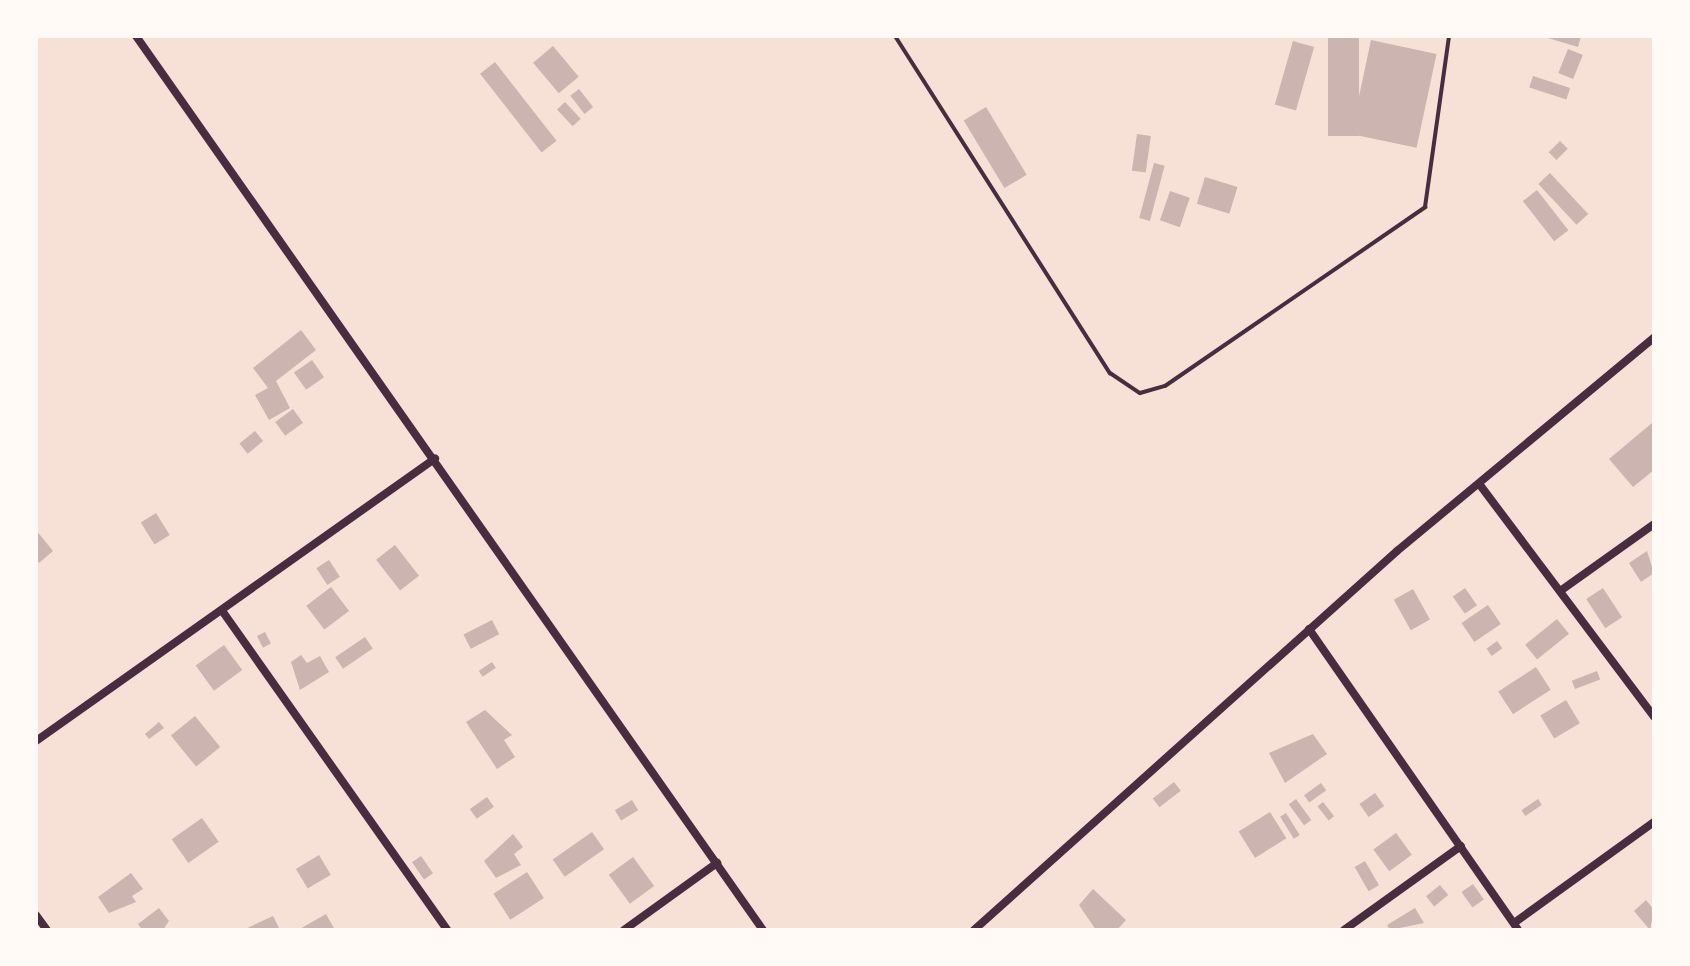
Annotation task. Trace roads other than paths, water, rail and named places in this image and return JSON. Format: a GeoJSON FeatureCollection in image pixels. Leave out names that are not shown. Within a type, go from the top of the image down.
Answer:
{"type":"FeatureCollection","features":[{"type":"Feature","properties":{"kind":"street"},"geometry":{"type":"LineString","coordinates":[[136,36],[763,930]]}},
{"type":"Feature","properties":{"kind":"street"},"geometry":{"type":"LineString","coordinates":[[974,930],[1309,629],[1654,338]]}},
{"type":"Feature","properties":{"kind":"street"},"geometry":{"type":"LineString","coordinates":[[36,741],[223,612],[435,459]]}},
{"type":"Feature","properties":{"kind":"street"},"geometry":{"type":"LineString","coordinates":[[1480,485],[1563,589],[1654,717]]}},
{"type":"Feature","properties":{"kind":"street"},"geometry":{"type":"LineString","coordinates":[[1563,589],[1654,524]]}},
{"type":"Feature","properties":{"kind":"street"},"geometry":{"type":"LineString","coordinates":[[223,612],[447,930]]}},
{"type":"Feature","properties":{"kind":"street"},"geometry":{"type":"LineString","coordinates":[[1309,629],[1516,927],[1654,822]]}},
{"type":"Feature","properties":{"kind":"street"},"geometry":{"type":"LineString","coordinates":[[1344,930],[1461,846]]}},
{"type":"Feature","properties":{"kind":"street"},"geometry":{"type":"LineString","coordinates":[[624,930],[717,863]]}},
{"type":"Feature","properties":{"kind":"street"},"geometry":{"type":"LineString","coordinates":[[36,915],[47,930]]}},
{"type":"Feature","properties":{"kind":"lane"},"geometry":{"type":"LineString","coordinates":[[895,36],[1110,373],[1140,393],[1165,386],[1425,207],[1448,36]]}}]}
